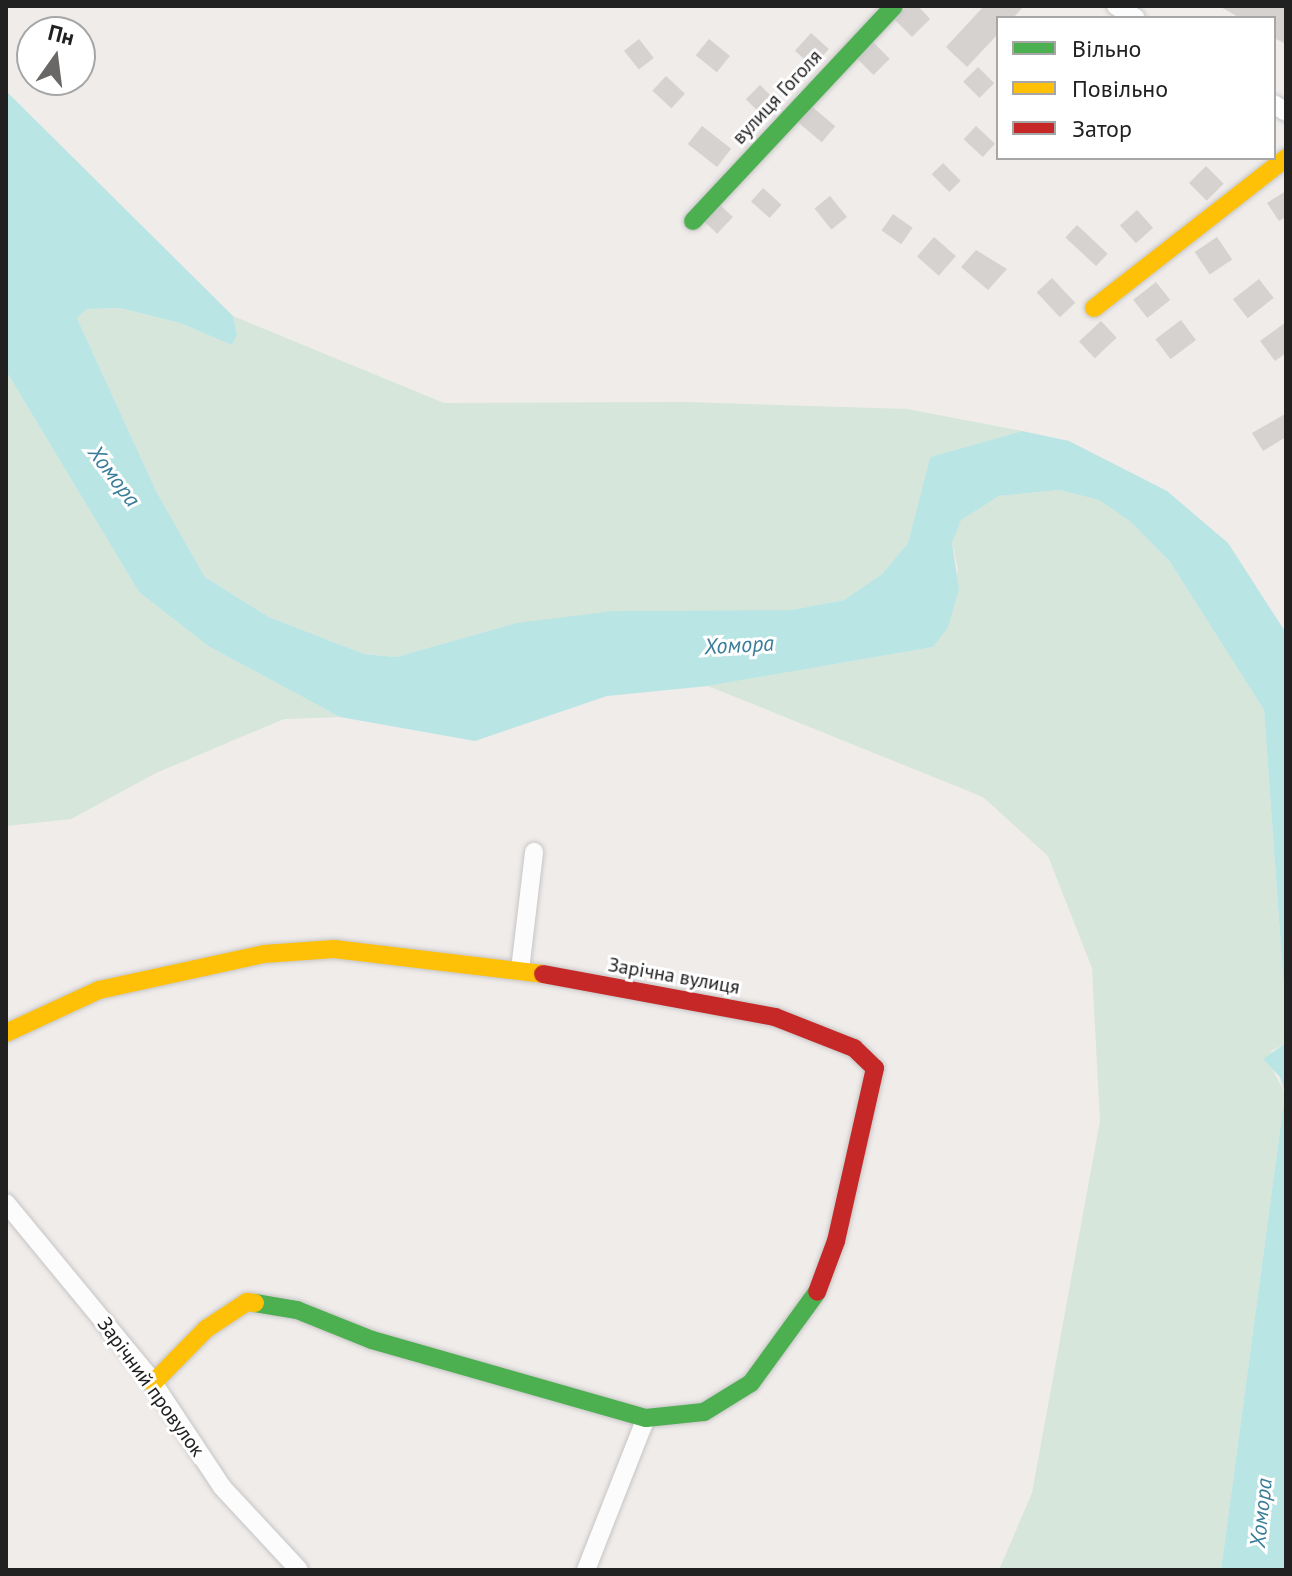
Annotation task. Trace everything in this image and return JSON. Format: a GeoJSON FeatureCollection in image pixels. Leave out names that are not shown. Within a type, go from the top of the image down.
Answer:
{"type":"FeatureCollection","features":[{"type":"Feature","properties":{"kind":"street","name":"вулиця Гоголя"},"geometry":{"type":"LineString","coordinates":[[693,221],[894,6]]}},
{"type":"Feature","properties":{"kind":"street"},"geometry":{"type":"LineString","coordinates":[[1094,308],[1286,158]]}},
{"type":"Feature","properties":{"kind":"street"},"geometry":{"type":"LineString","coordinates":[[520,970],[534,852]]}},
{"type":"Feature","properties":{"kind":"street","name":"Зарічна вулиця"},"geometry":{"type":"LineString","coordinates":[[6,1033],[99,990],[264,954],[334,949],[417,953],[775,1017],[854,1048],[875,1068],[836,1241],[812,1305],[783,1348],[751,1383],[704,1412],[646,1418],[372,1340],[267,1303],[247,1302],[229,1310],[153,1383]]}},
{"type":"Feature","properties":{"kind":"street","name":"Зарічний провулок"},"geometry":{"type":"LineString","coordinates":[[6,1203],[153,1383],[222,1487],[299,1570]]}},
{"type":"Feature","properties":{"kind":"street"},"geometry":{"type":"LineString","coordinates":[[586,1570],[646,1418]]}},
{"type":"Feature","properties":{"kind":"green space"},"geometry":{"type":"Polygon","coordinates":[[[120,308],[180,323],[232,345],[237,335],[233,316],[444,403],[686,402],[907,409],[1022,431],[930,457],[908,543],[882,574],[844,600],[791,610],[516,623],[396,657],[364,654],[269,617],[205,577],[156,491],[77,318],[87,309],[120,308]]]}},
{"type":"Feature","properties":{"kind":"green space"},"geometry":{"type":"Polygon","coordinates":[[[6,371],[139,592],[208,646],[340,717],[284,719],[156,773],[71,819],[6,826],[6,371]]]}},
{"type":"Feature","properties":{"kind":"green space"},"geometry":{"type":"Polygon","coordinates":[[[1059,490],[1099,500],[1131,522],[1170,562],[1264,710],[1286,1018],[1283,1045],[1271,1051],[1273,1071],[1285,1093],[1221,1570],[999,1570],[1032,1493],[1100,1121],[1092,968],[1048,856],[983,797],[708,686],[933,647],[958,570],[952,543],[960,520],[999,496],[1059,490]]]}},
{"type":"Feature","properties":{"kind":"water","name":"Хомора"},"geometry":{"type":"Polygon","coordinates":[[[6,91],[233,316],[237,335],[232,345],[180,323],[120,308],[87,309],[77,318],[156,491],[205,577],[269,617],[364,654],[396,657],[516,623],[614,611],[791,610],[844,600],[882,574],[908,543],[930,457],[1022,431],[1069,441],[1167,491],[1228,543],[1286,633],[1286,1018],[1264,710],[1170,562],[1131,522],[1099,500],[1059,490],[999,496],[961,520],[952,543],[959,589],[948,627],[933,647],[708,686],[607,696],[475,741],[340,717],[208,646],[139,592],[6,371],[6,91]]]}},
{"type":"Feature","properties":{"kind":"water","name":"Хомора"},"geometry":{"type":"Polygon","coordinates":[[[1286,1034],[1286,1570],[1221,1570],[1285,1093],[1280,1077],[1263,1059],[1283,1045],[1286,1034]]]}},
{"type":"Feature","properties":{"kind":"building"},"geometry":{"type":"Polygon","coordinates":[[[907,6],[918,6],[930,19],[912,37],[894,19],[907,6]]]}},
{"type":"Feature","properties":{"kind":"building"},"geometry":{"type":"Polygon","coordinates":[[[984,6],[1024,6],[1015,16],[996,16],[996,36],[967,67],[946,47],[984,6]]]}},
{"type":"Feature","properties":{"kind":"building"},"geometry":{"type":"Polygon","coordinates":[[[1219,6],[1286,6],[1286,44],[1276,39],[1276,16],[1236,16],[1219,6]]]}},
{"type":"Feature","properties":{"kind":"building"},"geometry":{"type":"Polygon","coordinates":[[[811,33],[829,49],[813,67],[795,51],[811,33]]]}},
{"type":"Feature","properties":{"kind":"building"},"geometry":{"type":"Polygon","coordinates":[[[639,39],[654,58],[639,70],[624,51],[639,39]]]}},
{"type":"Feature","properties":{"kind":"building"},"geometry":{"type":"Polygon","coordinates":[[[709,39],[730,56],[717,72],[696,55],[709,39]]]}},
{"type":"Feature","properties":{"kind":"building"},"geometry":{"type":"Polygon","coordinates":[[[872,41],[890,59],[873,75],[856,57],[872,41]]]}},
{"type":"Feature","properties":{"kind":"building"},"geometry":{"type":"Polygon","coordinates":[[[978,67],[994,83],[979,98],[963,82],[978,67]]]}},
{"type":"Feature","properties":{"kind":"building"},"geometry":{"type":"Polygon","coordinates":[[[666,76],[685,94],[671,108],[652,91],[666,76]]]}},
{"type":"Feature","properties":{"kind":"building"},"geometry":{"type":"Polygon","coordinates":[[[760,85],[777,102],[763,116],[746,99],[760,85]]]}},
{"type":"Feature","properties":{"kind":"building"},"geometry":{"type":"Polygon","coordinates":[[[810,105],[835,126],[822,142],[797,121],[810,105]]]}},
{"type":"Feature","properties":{"kind":"building"},"geometry":{"type":"Polygon","coordinates":[[[702,126],[731,149],[717,167],[688,144],[702,126]]]}},
{"type":"Feature","properties":{"kind":"building"},"geometry":{"type":"Polygon","coordinates":[[[976,126],[995,144],[983,157],[964,139],[976,126]]]}},
{"type":"Feature","properties":{"kind":"building"},"geometry":{"type":"Polygon","coordinates":[[[943,163],[961,181],[949,192],[932,174],[943,163]]]}},
{"type":"Feature","properties":{"kind":"building"},"geometry":{"type":"Polygon","coordinates":[[[1206,166],[1224,184],[1207,201],[1189,183],[1206,166]]]}},
{"type":"Feature","properties":{"kind":"building"},"geometry":{"type":"Polygon","coordinates":[[[763,188],[782,205],[770,218],[751,201],[763,188]]]}},
{"type":"Feature","properties":{"kind":"building"},"geometry":{"type":"Polygon","coordinates":[[[1286,191],[1286,217],[1279,221],[1267,203],[1286,191]]]}},
{"type":"Feature","properties":{"kind":"building"},"geometry":{"type":"Polygon","coordinates":[[[830,196],[847,217],[831,230],[814,209],[830,196]]]}},
{"type":"Feature","properties":{"kind":"building"},"geometry":{"type":"Polygon","coordinates":[[[719,204],[733,217],[717,234],[703,221],[719,204]]]}},
{"type":"Feature","properties":{"kind":"building"},"geometry":{"type":"Polygon","coordinates":[[[1137,210],[1153,228],[1136,243],[1120,225],[1137,210]]]}},
{"type":"Feature","properties":{"kind":"building"},"geometry":{"type":"Polygon","coordinates":[[[893,214],[913,228],[901,244],[882,230],[893,214]]]}},
{"type":"Feature","properties":{"kind":"building"},"geometry":{"type":"Polygon","coordinates":[[[1077,225],[1108,254],[1096,266],[1065,237],[1077,225]]]}},
{"type":"Feature","properties":{"kind":"building"},"geometry":{"type":"Polygon","coordinates":[[[934,237],[956,256],[939,276],[917,257],[934,237]]]}},
{"type":"Feature","properties":{"kind":"building"},"geometry":{"type":"Polygon","coordinates":[[[1217,237],[1232,259],[1210,274],[1195,252],[1217,237]]]}},
{"type":"Feature","properties":{"kind":"building"},"geometry":{"type":"Polygon","coordinates":[[[976,250],[1007,269],[988,290],[961,267],[976,250]]]}},
{"type":"Feature","properties":{"kind":"building"},"geometry":{"type":"Polygon","coordinates":[[[1052,278],[1075,303],[1060,317],[1037,292],[1052,278]]]}},
{"type":"Feature","properties":{"kind":"building"},"geometry":{"type":"Polygon","coordinates":[[[1259,279],[1274,298],[1248,318],[1233,299],[1259,279]]]}},
{"type":"Feature","properties":{"kind":"building"},"geometry":{"type":"Polygon","coordinates":[[[1156,282],[1170,300],[1147,318],[1133,300],[1156,282]]]}},
{"type":"Feature","properties":{"kind":"building"},"geometry":{"type":"Polygon","coordinates":[[[1181,320],[1196,340],[1170,359],[1155,339],[1181,320]]]}},
{"type":"Feature","properties":{"kind":"building"},"geometry":{"type":"Polygon","coordinates":[[[1101,321],[1117,338],[1095,358],[1079,341],[1101,321]]]}},
{"type":"Feature","properties":{"kind":"building"},"geometry":{"type":"Polygon","coordinates":[[[1286,322],[1286,353],[1275,361],[1260,341],[1286,322]]]}},
{"type":"Feature","properties":{"kind":"building"},"geometry":{"type":"Polygon","coordinates":[[[1285,414],[1286,437],[1263,451],[1252,433],[1285,414]]]}},
{"type":"Feature","properties":{"kind":"traffic: fast"},"geometry":{"type":"LineString","coordinates":[[693,221],[894,6]]}},
{"type":"Feature","properties":{"kind":"traffic: fast"},"geometry":{"type":"LineString","coordinates":[[255,1303],[297,1310],[372,1340],[646,1418],[704,1412],[751,1383],[817,1292]]}},
{"type":"Feature","properties":{"kind":"traffic: slow"},"geometry":{"type":"LineString","coordinates":[[1094,308],[1286,158]]}},
{"type":"Feature","properties":{"kind":"traffic: slow"},"geometry":{"type":"LineString","coordinates":[[6,1033],[99,990],[264,954],[334,949],[543,974]]}},
{"type":"Feature","properties":{"kind":"traffic: slow"},"geometry":{"type":"LineString","coordinates":[[153,1383],[206,1329],[247,1302],[255,1303]]}},
{"type":"Feature","properties":{"kind":"traffic: jam"},"geometry":{"type":"LineString","coordinates":[[543,974],[775,1017],[854,1048],[875,1068],[836,1241],[817,1292]]}}]}
